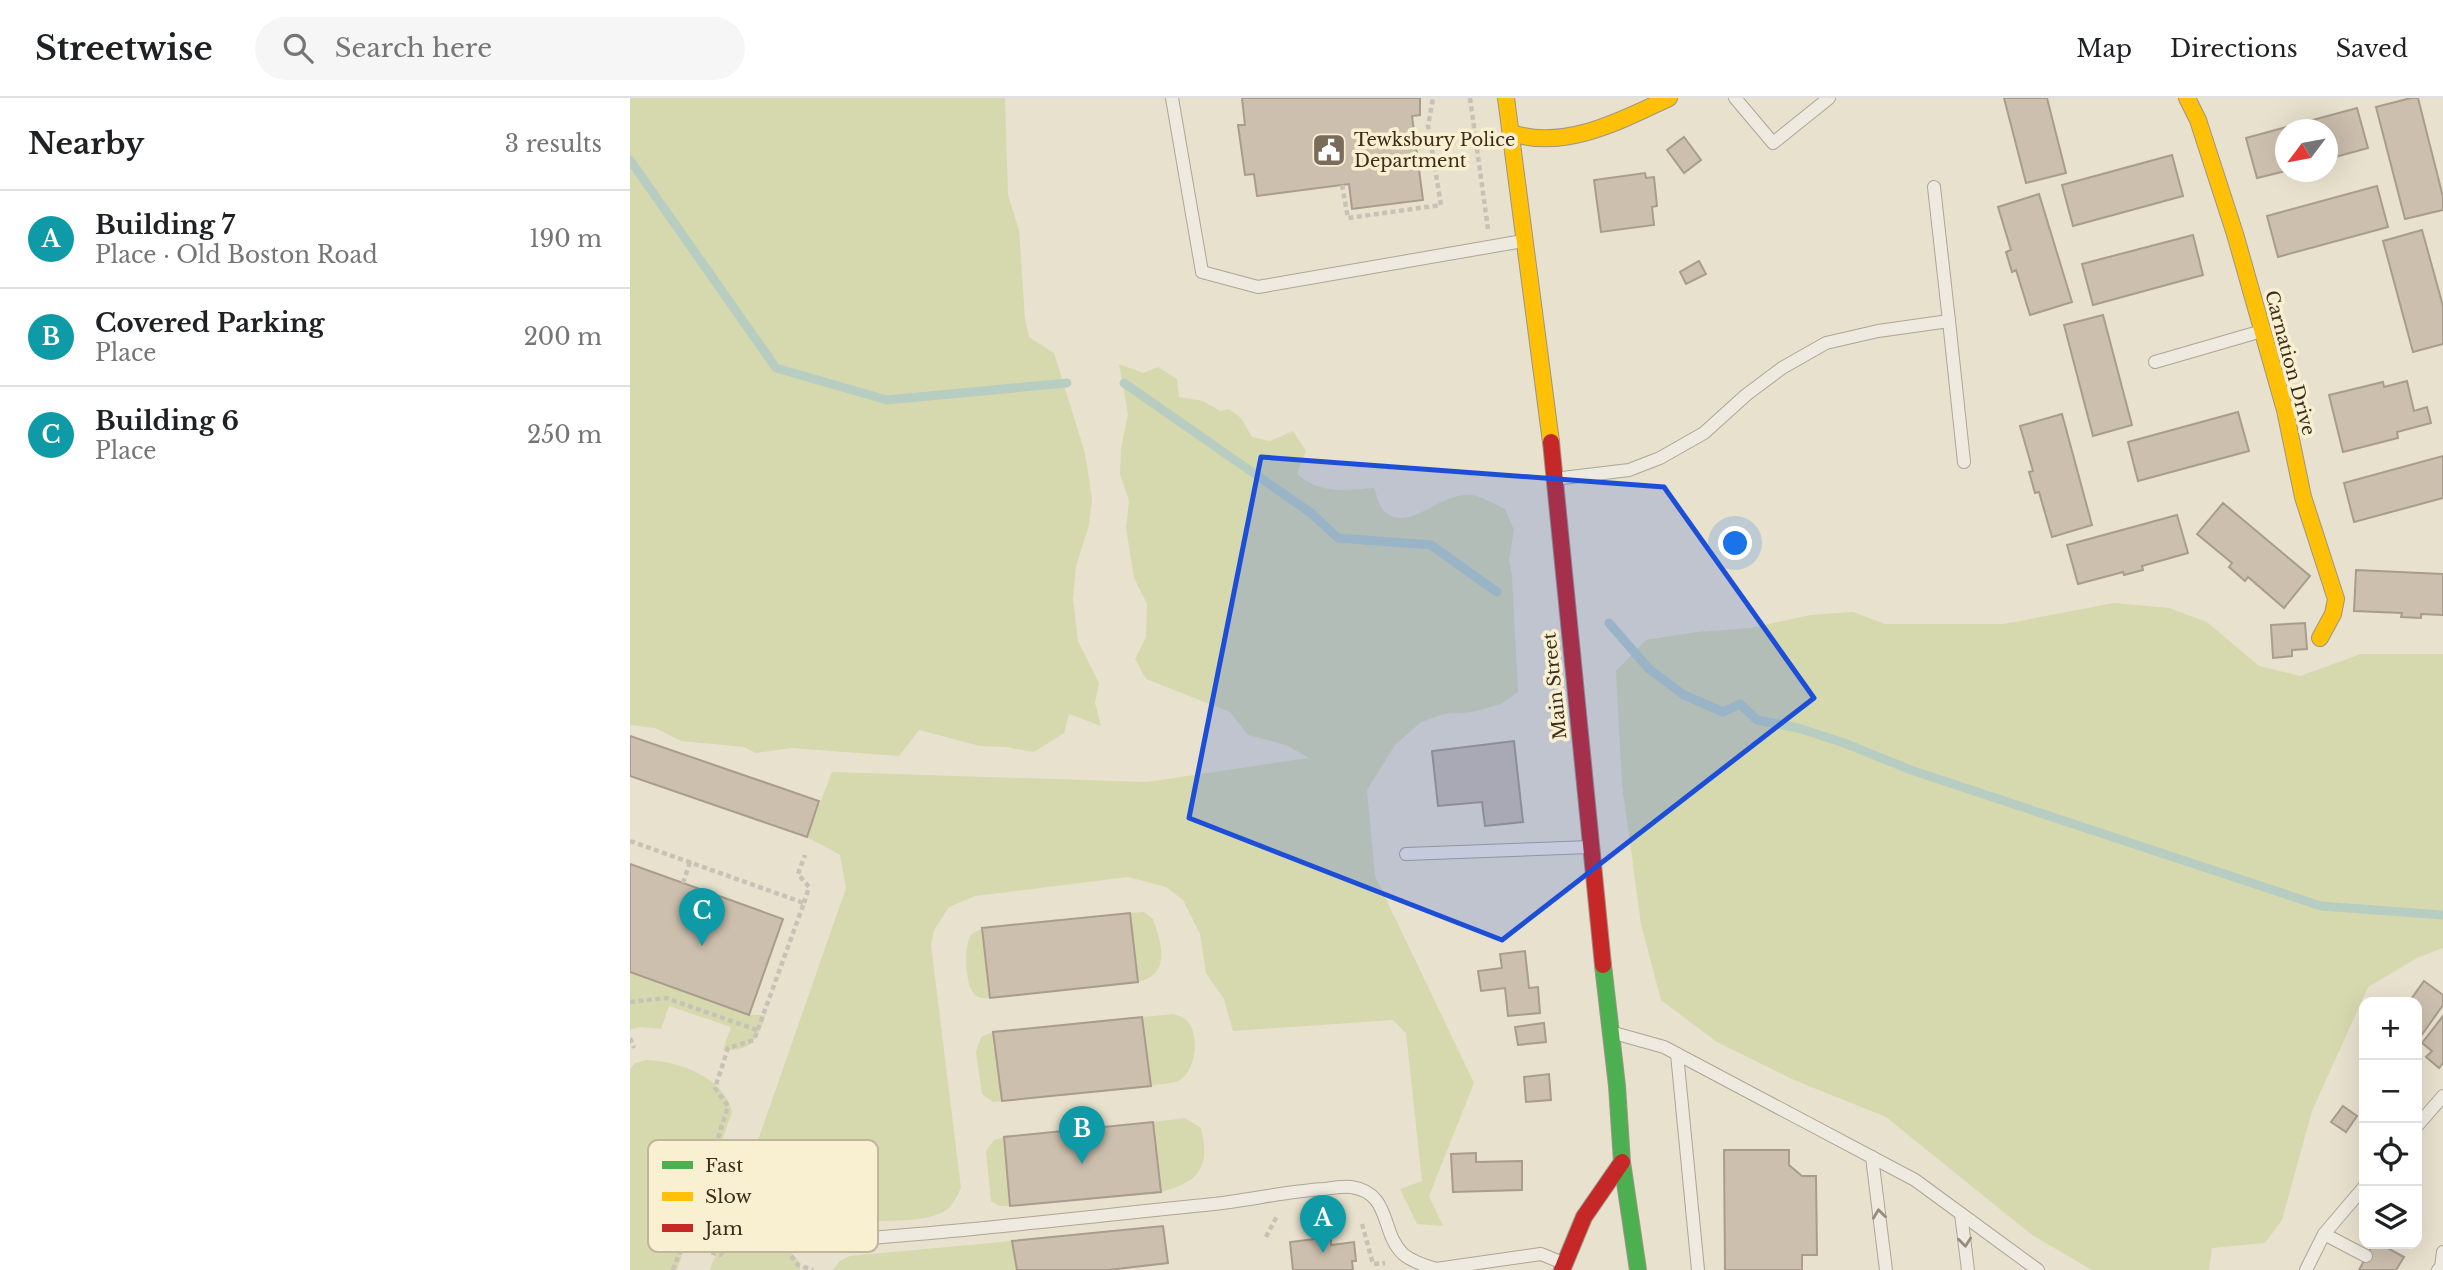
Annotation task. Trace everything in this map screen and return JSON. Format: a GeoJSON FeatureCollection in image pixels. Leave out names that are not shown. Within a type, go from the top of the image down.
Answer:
{"type":"FeatureCollection","features":[{"type":"Feature","properties":{"kind":"main road","name":"Main Street"},"geometry":{"type":"LineString","coordinates":[[1506,98],[1554,479],[1622,1162],[1638,1270]]}},
{"type":"Feature","properties":{"kind":"main road"},"geometry":{"type":"LineString","coordinates":[[1512,134],[1532,139],[1566,136],[1606,124],[1669,98]]}},
{"type":"Feature","properties":{"kind":"main road","name":"Carnation Drive"},"geometry":{"type":"LineString","coordinates":[[2187,98],[2198,120],[2235,234],[2285,410],[2303,497],[2336,599],[2333,614],[2320,638]]}},
{"type":"Feature","properties":{"kind":"main road"},"geometry":{"type":"LineString","coordinates":[[1563,1267],[1584,1217],[1622,1162]]}},
{"type":"Feature","properties":{"kind":"lane"},"geometry":{"type":"LineString","coordinates":[[1172,98],[1202,272],[1258,287],[1526,240]]}},
{"type":"Feature","properties":{"kind":"lane"},"geometry":{"type":"LineString","coordinates":[[1735,98],[1773,143],[1829,98]]}},
{"type":"Feature","properties":{"kind":"lane"},"geometry":{"type":"LineString","coordinates":[[1934,187],[1964,462]]}},
{"type":"Feature","properties":{"kind":"lane"},"geometry":{"type":"LineString","coordinates":[[1554,479],[1629,470],[1660,458],[1704,433],[1782,368],[1826,343],[1878,331],[1949,321]]}},
{"type":"Feature","properties":{"kind":"lane"},"geometry":{"type":"LineString","coordinates":[[2155,362],[2262,331]]}},
{"type":"Feature","properties":{"kind":"lane"},"geometry":{"type":"LineString","coordinates":[[1406,854],[1590,847]]}},
{"type":"Feature","properties":{"kind":"lane"},"geometry":{"type":"LineString","coordinates":[[1610,1032],[1664,1047],[1915,1180],[2038,1270]]}},
{"type":"Feature","properties":{"kind":"lane"},"geometry":{"type":"LineString","coordinates":[[1677,1054],[1699,1270]]}},
{"type":"Feature","properties":{"kind":"lane"},"geometry":{"type":"LineString","coordinates":[[2420,1123],[2443,1096]]}},
{"type":"Feature","properties":{"kind":"lane"},"geometry":{"type":"LineString","coordinates":[[1872,1157],[1885,1270]]}},
{"type":"Feature","properties":{"kind":"lane"},"geometry":{"type":"LineString","coordinates":[[878,1237],[972,1230],[1227,1202],[1290,1191],[1351,1187],[1377,1200],[1386,1216],[1391,1236],[1400,1250],[1405,1256],[1426,1266],[1436,1269],[1541,1254],[1563,1267]]}},
{"type":"Feature","properties":{"kind":"lane"},"geometry":{"type":"LineString","coordinates":[[2306,1270],[2325,1234],[2359,1193]]}},
{"type":"Feature","properties":{"kind":"lane"},"geometry":{"type":"LineString","coordinates":[[1961,1214],[1968,1270]]}},
{"type":"Feature","properties":{"kind":"lane"},"geometry":{"type":"LineString","coordinates":[[2325,1234],[2367,1256]]}},
{"type":"Feature","properties":{"kind":"lane"},"geometry":{"type":"LineString","coordinates":[[2438,1270],[2443,1252]]}},
{"type":"Feature","properties":{"kind":"path"},"geometry":{"type":"LineString","coordinates":[[1342,185],[1348,218],[1441,205],[1428,126],[1433,98]]}},
{"type":"Feature","properties":{"kind":"path"},"geometry":{"type":"LineString","coordinates":[[1470,98],[1490,247]]}},
{"type":"Feature","properties":{"kind":"path"},"geometry":{"type":"LineString","coordinates":[[630,841],[804,903]]}},
{"type":"Feature","properties":{"kind":"path"},"geometry":{"type":"LineString","coordinates":[[717,1140],[728,1106],[716,1088],[729,1048],[754,1040],[809,887],[798,874],[805,855]]}},
{"type":"Feature","properties":{"kind":"path"},"geometry":{"type":"LineString","coordinates":[[683,883],[690,863]]}},
{"type":"Feature","properties":{"kind":"path"},"geometry":{"type":"LineString","coordinates":[[630,1002],[666,998],[757,1030]]}},
{"type":"Feature","properties":{"kind":"path"},"geometry":{"type":"LineString","coordinates":[[630,1038],[634,1048]]}},
{"type":"Feature","properties":{"kind":"path"},"geometry":{"type":"LineString","coordinates":[[1360,1212],[1373,1265],[1385,1262],[1386,1270]]}},
{"type":"Feature","properties":{"kind":"path"},"geometry":{"type":"LineString","coordinates":[[1266,1237],[1275,1217],[1289,1215]]}},
{"type":"Feature","properties":{"kind":"path"},"geometry":{"type":"LineString","coordinates":[[673,1270],[680,1252]]}},
{"type":"Feature","properties":{"kind":"path"},"geometry":{"type":"LineString","coordinates":[[785,1252],[798,1265],[813,1270]]}},
{"type":"Feature","properties":{"kind":"highlighted area"},"geometry":{"type":"Polygon","coordinates":[[[1261,457],[1664,487],[1814,698],[1502,940],[1189,818],[1261,457]]]}},
{"type":"Feature","properties":{"kind":"green space"},"geometry":{"type":"Polygon","coordinates":[[[630,98],[1005,98],[1008,195],[1019,230],[1025,319],[1029,337],[1054,353],[1085,453],[1092,499],[1089,525],[1076,566],[1073,599],[1078,641],[1099,683],[1095,703],[1101,726],[1069,714],[1064,733],[1034,752],[980,746],[919,730],[899,756],[791,748],[756,753],[744,747],[681,741],[655,728],[630,725],[630,98]]]}},
{"type":"Feature","properties":{"kind":"green space"},"geometry":{"type":"Polygon","coordinates":[[[1119,364],[1143,373],[1158,367],[1177,379],[1179,397],[1203,401],[1220,411],[1229,409],[1241,418],[1252,437],[1270,441],[1293,431],[1306,451],[1297,474],[1306,481],[1333,490],[1374,488],[1385,512],[1404,518],[1448,499],[1474,495],[1505,509],[1514,530],[1509,559],[1518,692],[1501,704],[1472,712],[1444,714],[1421,722],[1395,745],[1367,790],[1375,876],[1474,1083],[1429,1196],[1443,1226],[1417,1224],[1400,1189],[1422,1181],[1406,1033],[1393,1020],[1233,1031],[1224,999],[1206,973],[1200,934],[1183,900],[1166,887],[1128,877],[975,896],[949,907],[934,930],[931,945],[961,1188],[953,1202],[941,1213],[920,1219],[878,1221],[878,1140],[758,1140],[846,888],[840,855],[807,837],[832,772],[1147,782],[1309,758],[1286,745],[1248,735],[1230,712],[1146,679],[1135,659],[1146,637],[1147,604],[1134,578],[1126,528],[1129,501],[1120,474],[1121,449],[1128,414],[1119,364]]]}},
{"type":"Feature","properties":{"kind":"green space"},"geometry":{"type":"Polygon","coordinates":[[[2114,603],[2169,608],[2207,622],[2259,666],[2300,676],[2361,654],[2443,654],[2443,948],[2417,958],[2368,987],[2363,997],[2359,997],[2359,1007],[2312,1111],[2282,1220],[2265,1243],[2212,1248],[2209,1270],[2092,1270],[2032,1235],[1886,1117],[1794,1080],[1717,1042],[1661,1000],[1641,924],[1622,784],[1616,671],[1646,640],[1697,632],[1751,628],[1810,615],[1853,612],[1885,624],[2003,624],[2114,603]]]}},
{"type":"Feature","properties":{"kind":"green space"},"geometry":{"type":"Polygon","coordinates":[[[1144,912],[1153,919],[1161,957],[1156,972],[1138,982],[1130,913],[1144,912]]]}},
{"type":"Feature","properties":{"kind":"green space"},"geometry":{"type":"Polygon","coordinates":[[[982,928],[990,998],[974,994],[967,973],[966,954],[969,939],[982,928]]]}},
{"type":"Feature","properties":{"kind":"green space"},"geometry":{"type":"Polygon","coordinates":[[[630,972],[748,1015],[766,1015],[760,1031],[747,1046],[723,1050],[731,1027],[669,1006],[661,1029],[640,1027],[630,1030],[630,972]]]}},
{"type":"Feature","properties":{"kind":"green space"},"geometry":{"type":"Polygon","coordinates":[[[1174,1014],[1185,1019],[1192,1028],[1195,1045],[1192,1062],[1189,1070],[1178,1081],[1151,1086],[1142,1017],[1174,1014]]]}},
{"type":"Feature","properties":{"kind":"green space"},"geometry":{"type":"Polygon","coordinates":[[[993,1032],[1002,1101],[993,1102],[982,1094],[976,1052],[981,1037],[993,1032]]]}},
{"type":"Feature","properties":{"kind":"green space"},"geometry":{"type":"Polygon","coordinates":[[[660,1061],[699,1074],[720,1090],[728,1100],[732,1112],[722,1140],[648,1140],[648,1252],[683,1252],[677,1270],[630,1270],[630,1069],[635,1063],[660,1061]]]}},
{"type":"Feature","properties":{"kind":"green space"},"geometry":{"type":"Polygon","coordinates":[[[1185,1118],[1201,1128],[1204,1142],[1203,1163],[1193,1178],[1161,1192],[1153,1122],[1185,1118]]]}},
{"type":"Feature","properties":{"kind":"green space"},"geometry":{"type":"Polygon","coordinates":[[[1004,1137],[1010,1206],[999,1206],[991,1201],[986,1151],[994,1140],[1004,1137]]]}},
{"type":"Feature","properties":{"kind":"green space"},"geometry":{"type":"Polygon","coordinates":[[[1012,1241],[1017,1270],[833,1270],[840,1261],[850,1256],[1012,1241]]]}},
{"type":"Feature","properties":{"kind":"green space"},"geometry":{"type":"Polygon","coordinates":[[[719,1252],[790,1252],[799,1262],[800,1270],[710,1270],[719,1252]]]}},
{"type":"Feature","properties":{"kind":"building","name":"Tewksbury Police Department"},"geometry":{"type":"Polygon","coordinates":[[[1242,98],[1420,98],[1420,115],[1412,116],[1423,200],[1352,209],[1349,184],[1257,196],[1254,174],[1245,175],[1238,125],[1245,125],[1242,98]]]}},
{"type":"Feature","properties":{"kind":"building"},"geometry":{"type":"Polygon","coordinates":[[[2004,98],[2047,98],[2066,173],[2026,183],[2004,98]]]}},
{"type":"Feature","properties":{"kind":"building"},"geometry":{"type":"Polygon","coordinates":[[[2418,98],[2443,197],[2443,210],[2405,219],[2376,107],[2418,98]]]}},
{"type":"Feature","properties":{"kind":"building"},"geometry":{"type":"Polygon","coordinates":[[[2357,108],[2368,148],[2338,156],[2338,119],[2316,119],[2357,108]]]}},
{"type":"Feature","properties":{"kind":"building"},"geometry":{"type":"Polygon","coordinates":[[[2275,130],[2275,174],[2257,178],[2246,138],[2275,130]]]}},
{"type":"Feature","properties":{"kind":"building"},"geometry":{"type":"Polygon","coordinates":[[[1684,137],[1701,160],[1684,173],[1667,150],[1684,137]]]}},
{"type":"Feature","properties":{"kind":"building"},"geometry":{"type":"Polygon","coordinates":[[[2172,155],[2183,196],[2073,226],[2062,185],[2172,155]]]}},
{"type":"Feature","properties":{"kind":"building"},"geometry":{"type":"Polygon","coordinates":[[[1645,173],[1646,178],[1654,177],[1657,206],[1652,207],[1654,225],[1601,232],[1594,180],[1645,173]]]}},
{"type":"Feature","properties":{"kind":"building"},"geometry":{"type":"Polygon","coordinates":[[[2377,186],[2388,227],[2278,257],[2267,216],[2377,186]]]}},
{"type":"Feature","properties":{"kind":"building"},"geometry":{"type":"Polygon","coordinates":[[[2039,194],[2072,302],[2030,315],[2016,270],[2012,272],[2006,252],[2011,250],[1998,207],[2039,194]]]}},
{"type":"Feature","properties":{"kind":"building"},"geometry":{"type":"Polygon","coordinates":[[[2422,230],[2443,306],[2443,344],[2413,352],[2383,241],[2422,230]]]}},
{"type":"Feature","properties":{"kind":"building"},"geometry":{"type":"Polygon","coordinates":[[[2193,235],[2203,275],[2093,305],[2082,264],[2193,235]]]}},
{"type":"Feature","properties":{"kind":"building"},"geometry":{"type":"Polygon","coordinates":[[[1699,261],[1706,274],[1686,284],[1680,272],[1699,261]]]}},
{"type":"Feature","properties":{"kind":"building"},"geometry":{"type":"Polygon","coordinates":[[[2103,315],[2132,425],[2093,436],[2064,325],[2103,315]]]}},
{"type":"Feature","properties":{"kind":"building"},"geometry":{"type":"Polygon","coordinates":[[[2407,381],[2414,411],[2427,407],[2431,423],[2397,432],[2398,438],[2343,452],[2329,395],[2383,382],[2384,387],[2407,381]]]}},
{"type":"Feature","properties":{"kind":"building"},"geometry":{"type":"Polygon","coordinates":[[[2238,412],[2249,451],[2138,481],[2128,442],[2238,412]]]}},
{"type":"Feature","properties":{"kind":"building"},"geometry":{"type":"Polygon","coordinates":[[[2062,414],[2092,525],[2052,537],[2039,492],[2035,493],[2029,472],[2033,471],[2020,426],[2062,414]]]}},
{"type":"Feature","properties":{"kind":"building"},"geometry":{"type":"Polygon","coordinates":[[[2443,456],[2443,498],[2354,522],[2344,483],[2443,456]]]}},
{"type":"Feature","properties":{"kind":"building"},"geometry":{"type":"Polygon","coordinates":[[[2223,503],[2310,576],[2284,608],[2248,577],[2245,581],[2229,567],[2232,563],[2197,534],[2223,503]]]}},
{"type":"Feature","properties":{"kind":"building"},"geometry":{"type":"Polygon","coordinates":[[[2177,515],[2188,553],[2142,566],[2143,570],[2124,575],[2123,572],[2078,584],[2067,545],[2177,515]]]}},
{"type":"Feature","properties":{"kind":"building"},"geometry":{"type":"Polygon","coordinates":[[[2356,570],[2443,574],[2443,615],[2421,614],[2421,618],[2401,617],[2402,613],[2354,611],[2356,570]]]}},
{"type":"Feature","properties":{"kind":"building"},"geometry":{"type":"Polygon","coordinates":[[[2305,623],[2307,649],[2292,650],[2292,656],[2273,658],[2271,625],[2305,623]]]}},
{"type":"Feature","properties":{"kind":"building"},"geometry":{"type":"Polygon","coordinates":[[[630,736],[819,801],[807,837],[630,776],[630,736]]]}},
{"type":"Feature","properties":{"kind":"building"},"geometry":{"type":"Polygon","coordinates":[[[1514,741],[1523,822],[1485,826],[1482,802],[1438,806],[1432,751],[1514,741]]]}},
{"type":"Feature","properties":{"kind":"building"},"geometry":{"type":"Polygon","coordinates":[[[630,864],[783,919],[749,1015],[630,972],[630,864]]]}},
{"type":"Feature","properties":{"kind":"building"},"geometry":{"type":"Polygon","coordinates":[[[1130,913],[1138,982],[990,998],[982,928],[1130,913]]]}},
{"type":"Feature","properties":{"kind":"building"},"geometry":{"type":"Polygon","coordinates":[[[1525,951],[1529,988],[1538,987],[1540,1013],[1508,1016],[1505,988],[1481,991],[1478,971],[1502,968],[1500,954],[1525,951]]]}},
{"type":"Feature","properties":{"kind":"building"},"geometry":{"type":"Polygon","coordinates":[[[2424,981],[2443,995],[2443,1005],[2422,1035],[2422,997],[2413,997],[2424,981]]]}},
{"type":"Feature","properties":{"kind":"building"},"geometry":{"type":"Polygon","coordinates":[[[2443,1016],[2443,1063],[2439,1068],[2426,1057],[2432,1051],[2422,1043],[2443,1016]]]}},
{"type":"Feature","properties":{"kind":"building"},"geometry":{"type":"Polygon","coordinates":[[[1142,1017],[1151,1086],[1002,1101],[993,1032],[1142,1017]]]}},
{"type":"Feature","properties":{"kind":"building"},"geometry":{"type":"Polygon","coordinates":[[[1544,1023],[1546,1042],[1518,1045],[1515,1027],[1544,1023]]]}},
{"type":"Feature","properties":{"kind":"building"},"geometry":{"type":"Polygon","coordinates":[[[1549,1074],[1551,1100],[1526,1102],[1524,1077],[1549,1074]]]}},
{"type":"Feature","properties":{"kind":"building"},"geometry":{"type":"Polygon","coordinates":[[[2343,1106],[2357,1116],[2346,1132],[2331,1122],[2343,1106]]]}},
{"type":"Feature","properties":{"kind":"building"},"geometry":{"type":"Polygon","coordinates":[[[1153,1122],[1161,1192],[1010,1206],[1004,1137],[1153,1122]]]}},
{"type":"Feature","properties":{"kind":"building"},"geometry":{"type":"Polygon","coordinates":[[[1724,1150],[1789,1150],[1789,1165],[1802,1176],[1816,1176],[1817,1255],[1802,1255],[1802,1270],[1725,1270],[1724,1150]]]}},
{"type":"Feature","properties":{"kind":"building"},"geometry":{"type":"Polygon","coordinates":[[[1476,1153],[1476,1162],[1522,1161],[1522,1190],[1453,1192],[1451,1154],[1476,1153]]]}},
{"type":"Feature","properties":{"kind":"building"},"geometry":{"type":"Polygon","coordinates":[[[1163,1226],[1168,1263],[1108,1270],[1017,1270],[1012,1241],[1163,1226]]]}},
{"type":"Feature","properties":{"kind":"building"},"geometry":{"type":"Polygon","coordinates":[[[1331,1237],[1331,1245],[1354,1242],[1356,1261],[1352,1261],[1353,1270],[1293,1270],[1290,1242],[1331,1237]]]}},
{"type":"Feature","properties":{"kind":"building"},"geometry":{"type":"Polygon","coordinates":[[[2370,1249],[2389,1249],[2404,1257],[2396,1270],[2359,1270],[2370,1249]]]}},
{"type":"Feature","properties":{"kind":"waterway"},"geometry":{"type":"LineString","coordinates":[[630,160],[776,368],[887,400],[1067,383]]}},
{"type":"Feature","properties":{"kind":"waterway"},"geometry":{"type":"LineString","coordinates":[[1124,383],[1311,513],[1338,538],[1431,545],[1497,592]]}},
{"type":"Feature","properties":{"kind":"waterway"},"geometry":{"type":"LineString","coordinates":[[1609,623],[1649,669],[1684,695],[1723,712],[1740,704],[1757,720],[1798,728],[1844,743],[1911,770],[2321,906],[2443,915]]}},
{"type":"Feature","properties":{"kind":"traffic: fast"},"geometry":{"type":"LineString","coordinates":[[1603,965],[1617,1086],[1622,1162],[1638,1270]]}},
{"type":"Feature","properties":{"kind":"traffic: slow"},"geometry":{"type":"LineString","coordinates":[[1506,98],[1551,442]]}},
{"type":"Feature","properties":{"kind":"traffic: slow"},"geometry":{"type":"LineString","coordinates":[[1512,133],[1532,138],[1572,136],[1612,123],[1669,98]]}},
{"type":"Feature","properties":{"kind":"traffic: slow"},"geometry":{"type":"LineString","coordinates":[[2187,98],[2198,120],[2235,234],[2285,410],[2303,497],[2336,599],[2333,614],[2320,638]]}},
{"type":"Feature","properties":{"kind":"traffic: jam"},"geometry":{"type":"LineString","coordinates":[[1551,442],[1603,965]]}},
{"type":"Feature","properties":{"kind":"traffic: jam"},"geometry":{"type":"LineString","coordinates":[[1562,1270],[1584,1217],[1622,1162]]}},
{"type":"Feature","properties":{"kind":"place","name":"Tewksbury Police Department"},"geometry":{"type":"Point","coordinates":[1329,150]}},
{"type":"Feature","properties":{"kind":"place","name":"Building 6"},"geometry":{"type":"Point","coordinates":[702,946]}},
{"type":"Feature","properties":{"kind":"place","name":"Covered Parking"},"geometry":{"type":"Point","coordinates":[1082,1164]}},
{"type":"Feature","properties":{"kind":"place","name":"Building 7"},"geometry":{"type":"Point","coordinates":[1323,1253]}}]}
